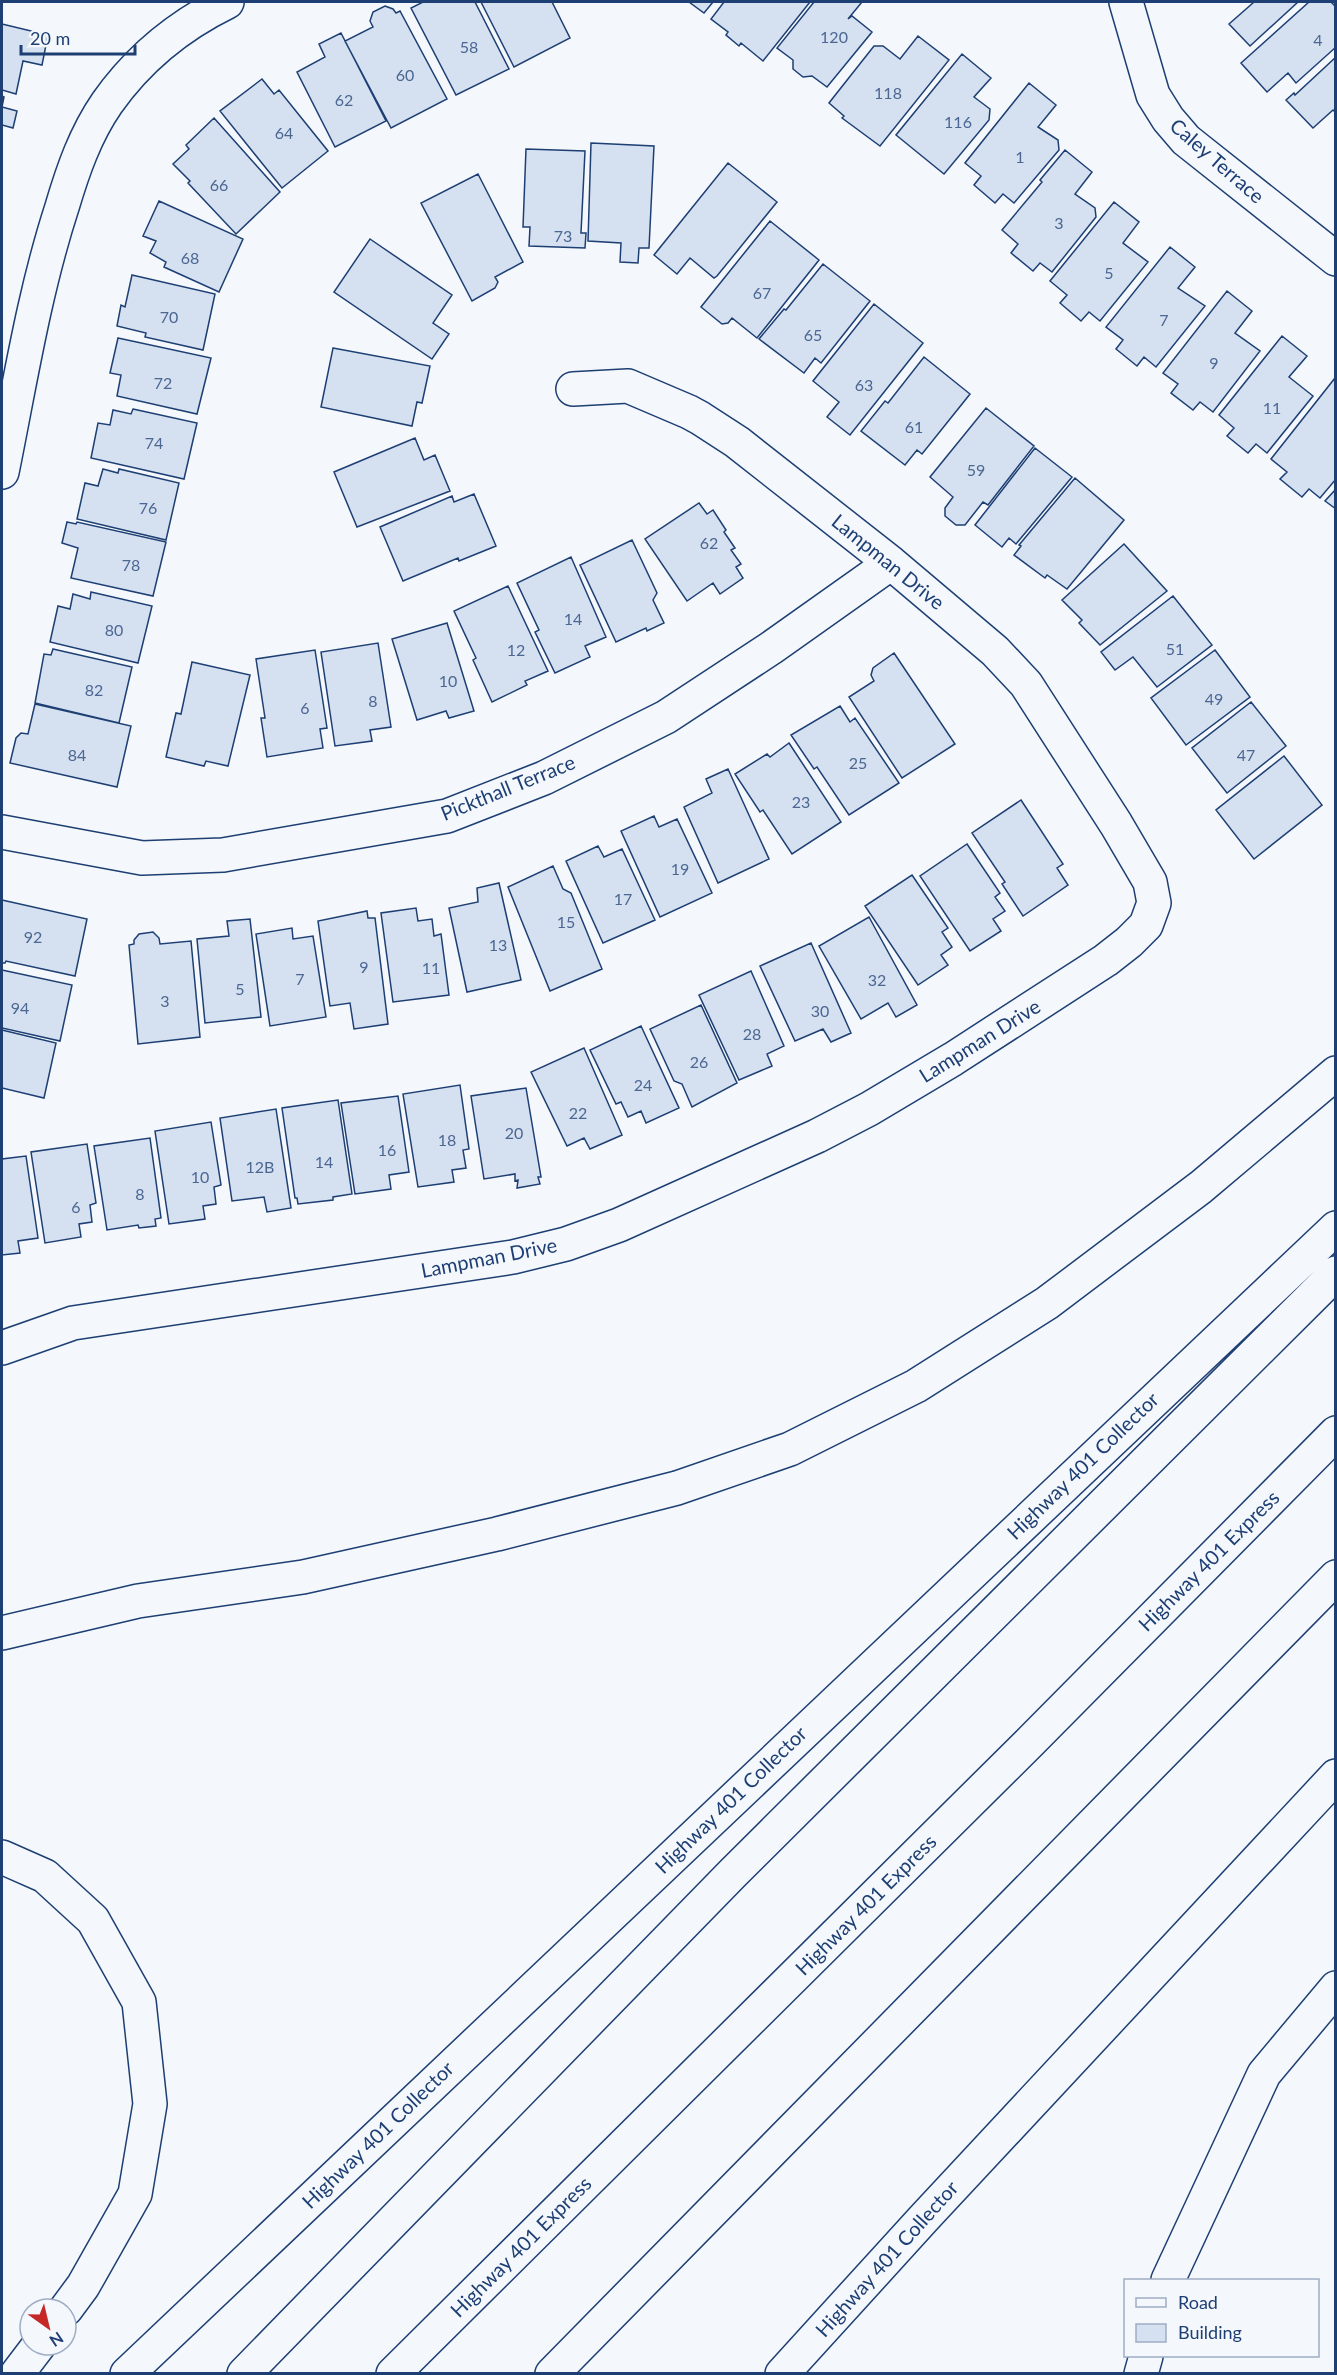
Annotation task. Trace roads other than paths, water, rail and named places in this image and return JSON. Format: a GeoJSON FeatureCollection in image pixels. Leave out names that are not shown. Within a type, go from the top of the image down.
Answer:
{"type":"FeatureCollection","features":[{"type":"Feature","properties":{"kind":"main road"},"geometry":{"type":"LineString","coordinates":[[2,472],[45,258],[85,140],[107,103],[135,69],[194,18],[227,2]]}},
{"type":"Feature","properties":{"kind":"main road","name":"Caley Terrace"},"geometry":{"type":"LineString","coordinates":[[1126,2],[1153,95],[1168,119],[1186,140],[1335,259]]}},
{"type":"Feature","properties":{"kind":"main road","name":"Lampman Drive"},"geometry":{"type":"LineString","coordinates":[[2,1348],[73,1323],[513,1257],[566,1244],[619,1225],[817,1136],[869,1109],[953,1059],[1106,960],[1146,925],[1155,903],[1150,882],[1026,684],[995,651],[891,562],[737,442],[689,412],[628,386],[573,389]]}},
{"type":"Feature","properties":{"kind":"main road","name":"Pickthall Terrace"},"geometry":{"type":"LineString","coordinates":[[2,832],[142,858],[222,855],[447,816],[543,778],[666,717],[771,648],[891,562]]}},
{"type":"Feature","properties":{"kind":"main road"},"geometry":{"type":"LineString","coordinates":[[2,1633],[138,1601],[303,1577],[497,1534],[676,1488],[790,1449],[916,1386],[1047,1303],[1201,1187],[1335,1073]]}},
{"type":"Feature","properties":{"kind":"main road","name":"Highway 401 Collector"},"geometry":{"type":"LineString","coordinates":[[127,2373],[1335,1228]]}},
{"type":"Feature","properties":{"kind":"main road"},"geometry":{"type":"LineString","coordinates":[[244,2373],[733,1873],[1335,1273]]}},
{"type":"Feature","properties":{"kind":"main road","name":"Highway 401 Express"},"geometry":{"type":"LineString","coordinates":[[393,2373],[1030,1742],[1335,1433]]}},
{"type":"Feature","properties":{"kind":"main road"},"geometry":{"type":"LineString","coordinates":[[552,2373],[1335,1577]]}},
{"type":"Feature","properties":{"kind":"main road","name":"Highway 401 Collector"},"geometry":{"type":"LineString","coordinates":[[782,2373],[1335,1776]]}},
{"type":"Feature","properties":{"kind":"main road"},"geometry":{"type":"LineString","coordinates":[[2,1857],[45,1876],[93,1920],[139,2002],[150,2104],[135,2194],[75,2297]]}},
{"type":"Feature","properties":{"kind":"main road"},"geometry":{"type":"LineString","coordinates":[[1168,2279],[1264,2074],[1335,1988]]}},
{"type":"Feature","properties":{"kind":"main road"},"geometry":{"type":"LineString","coordinates":[[17,2373],[30,2357]]}},
{"type":"Feature","properties":{"kind":"main road"},"geometry":{"type":"LineString","coordinates":[[1141,2373],[1145,2357]]}}]}
